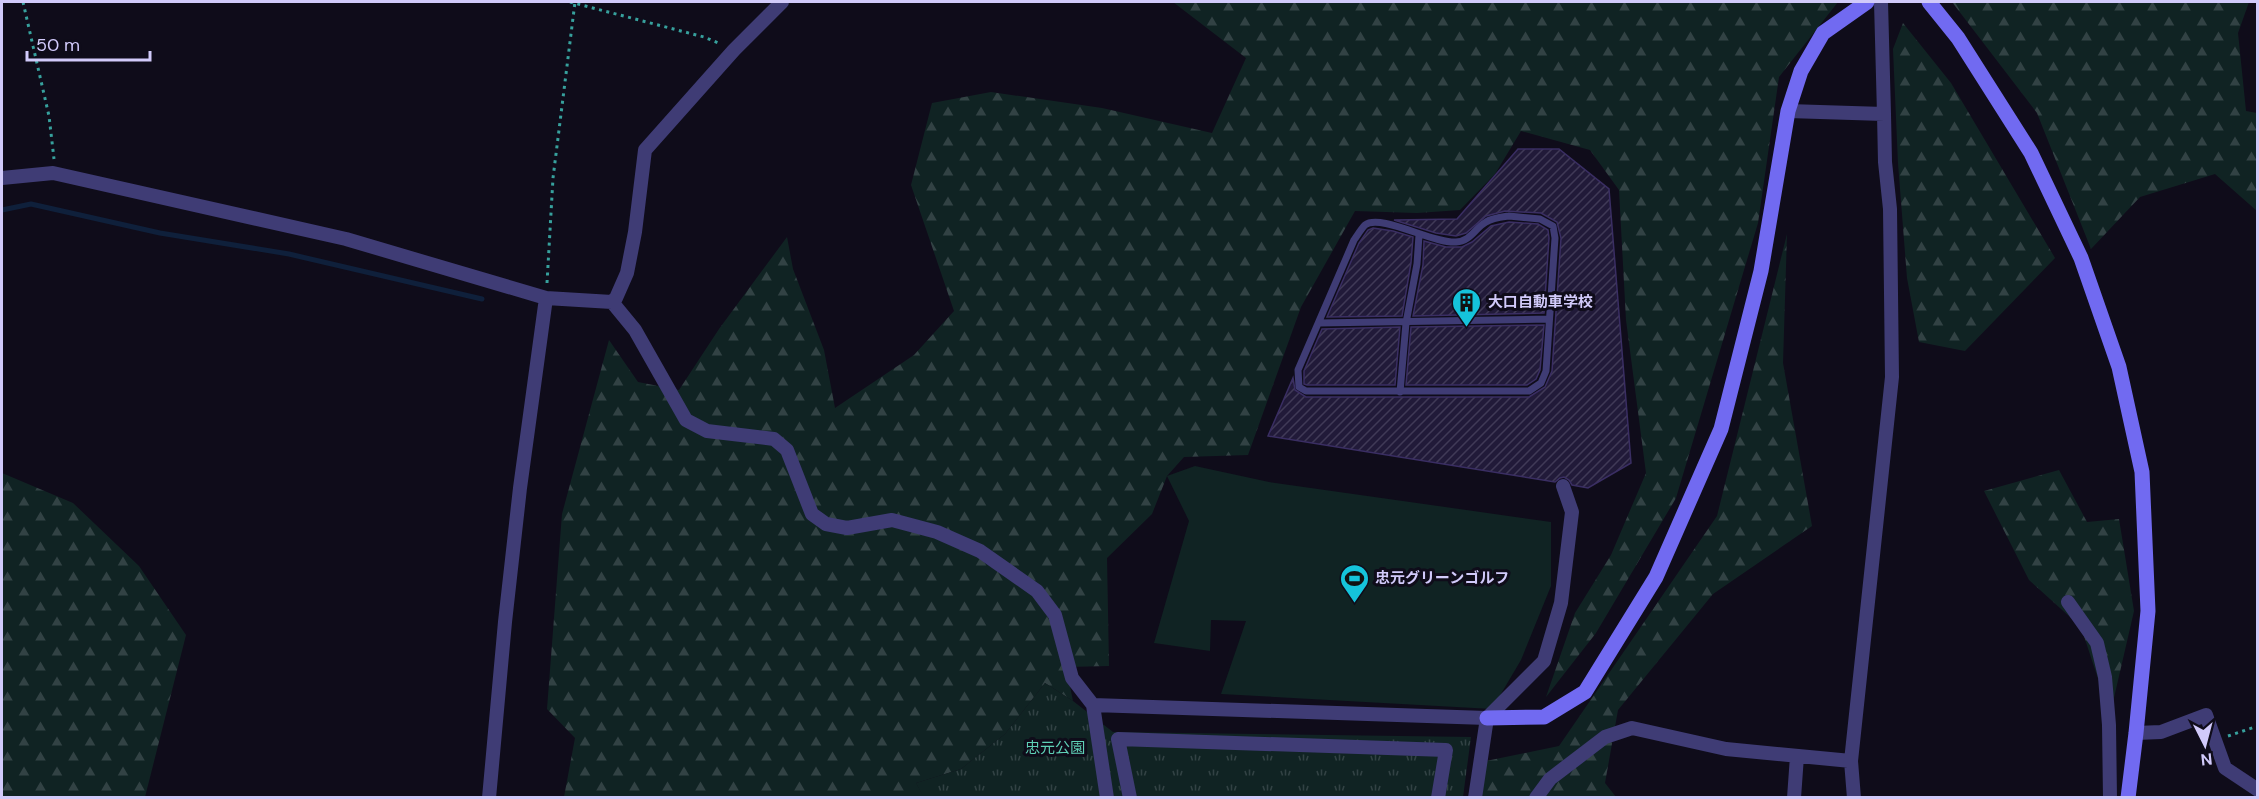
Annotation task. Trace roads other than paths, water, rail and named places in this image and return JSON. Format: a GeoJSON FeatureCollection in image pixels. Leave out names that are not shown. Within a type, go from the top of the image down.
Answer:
{"type":"FeatureCollection","features":[{"type":"Feature","properties":{"kind":"street"},"geometry":{"type":"LineString","coordinates":[[612,302],[627,273],[635,232],[645,150],[734,50],[782,2]]}},
{"type":"Feature","properties":{"kind":"street"},"geometry":{"type":"LineString","coordinates":[[1093,705],[1487,718],[1544,717],[1585,692],[1656,577],[1721,429],[1761,271],[1788,111],[1801,71],[1823,33],[1867,2]]}},
{"type":"Feature","properties":{"kind":"street"},"geometry":{"type":"LineString","coordinates":[[1854,798],[1851,761],[1892,377],[1890,209],[1885,162],[1881,2]]}},
{"type":"Feature","properties":{"kind":"street"},"geometry":{"type":"LineString","coordinates":[[1929,2],[1958,38],[2031,153],[2080,258],[2119,367],[2142,472],[2148,611],[2128,798]]}},
{"type":"Feature","properties":{"kind":"street"},"geometry":{"type":"LineString","coordinates":[[1788,111],[1884,114]]}},
{"type":"Feature","properties":{"kind":"street"},"geometry":{"type":"LineString","coordinates":[[2,178],[53,173],[346,239],[546,298],[612,302],[635,330],[686,420],[706,431],[774,439],[787,450],[812,514],[826,524],[847,528],[892,520],[937,532],[980,551],[1037,591],[1055,615],[1072,678],[1093,705],[1107,798]]}},
{"type":"Feature","properties":{"kind":"street"},"geometry":{"type":"LineString","coordinates":[[489,798],[520,488],[546,298]]}},
{"type":"Feature","properties":{"kind":"street"},"geometry":{"type":"LineString","coordinates":[[1475,798],[1487,718],[1544,661],[1561,603],[1572,512],[1563,486]]}},
{"type":"Feature","properties":{"kind":"street"},"geometry":{"type":"LineString","coordinates":[[2068,602],[2097,643],[2105,677],[2109,725],[2110,798]]}},
{"type":"Feature","properties":{"kind":"street"},"geometry":{"type":"LineString","coordinates":[[2136,733],[2161,732],[2206,715],[2225,768],[2258,790]]}},
{"type":"Feature","properties":{"kind":"street"},"geometry":{"type":"LineString","coordinates":[[1536,798],[1550,779],[1605,737],[1632,728],[1726,749],[1851,761]]}},
{"type":"Feature","properties":{"kind":"street"},"geometry":{"type":"LineString","coordinates":[[1130,798],[1118,739],[1446,750],[1438,798]]}},
{"type":"Feature","properties":{"kind":"street"},"geometry":{"type":"LineString","coordinates":[[1794,798],[1797,756]]}},
{"type":"Feature","properties":{"kind":"lane"},"geometry":{"type":"LineString","coordinates":[[1509,216],[1547,222],[1553,226],[1555,237],[1546,371],[1541,383],[1529,391],[1306,391],[1299,387],[1298,370],[1354,240],[1365,225],[1372,222],[1383,222],[1419,235],[1446,242],[1458,242],[1469,239],[1486,222],[1509,216]]}},
{"type":"Feature","properties":{"kind":"lane"},"geometry":{"type":"LineString","coordinates":[[1400,392],[1406,323],[1417,264],[1419,235]]}},
{"type":"Feature","properties":{"kind":"lane"},"geometry":{"type":"LineString","coordinates":[[1319,323],[1549,319]]}},
{"type":"Feature","properties":{"kind":"waterway"},"geometry":{"type":"LineString","coordinates":[[2,210],[31,204],[160,233],[289,254],[482,299]]}},
{"type":"Feature","properties":{"kind":"place","name":"大口自動車学校"},"geometry":{"type":"Point","coordinates":[1467,328]}},
{"type":"Feature","properties":{"kind":"place","name":"忠元グリーンゴルフ"},"geometry":{"type":"Point","coordinates":[1354,604]}},
{"type":"Feature","properties":{"kind":"park label","name":"忠元公園"},"geometry":{"type":"Point","coordinates":[1055,748]}}]}
